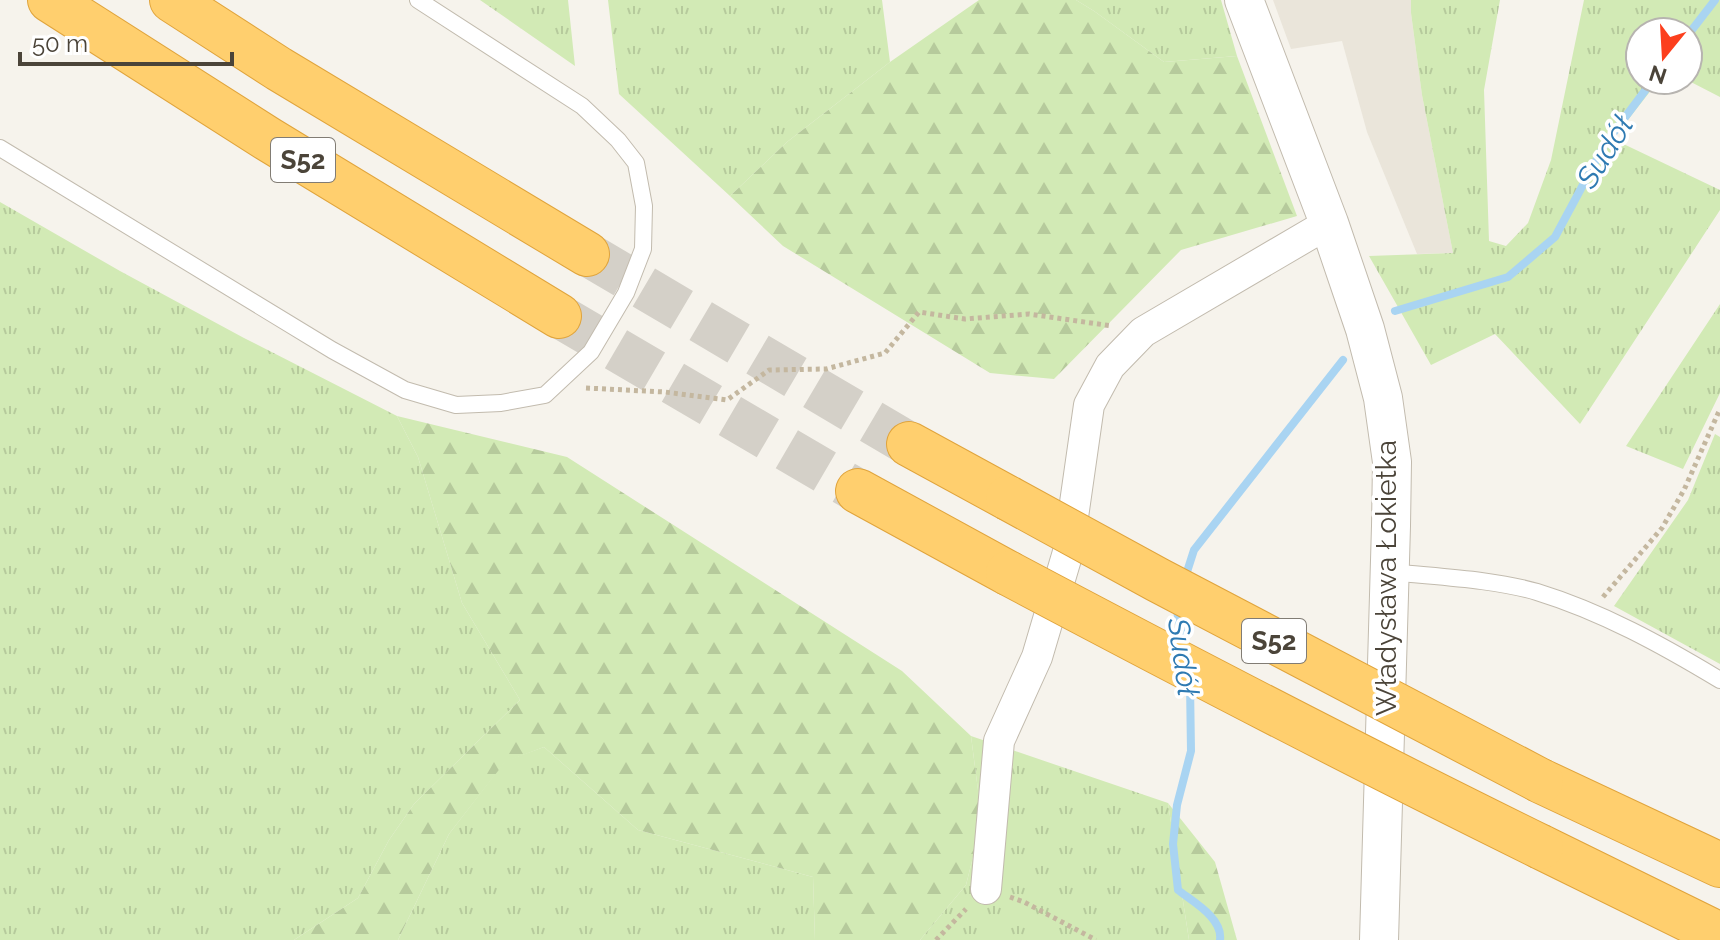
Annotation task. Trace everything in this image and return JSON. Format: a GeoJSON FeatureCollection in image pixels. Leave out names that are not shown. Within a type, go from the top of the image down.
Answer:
{"type":"FeatureCollection","features":[{"type":"Feature","properties":{"kind":"highway","name":"S52"},"geometry":{"type":"LineString","coordinates":[[50,0],[268,139],[559,316]]}},
{"type":"Feature","properties":{"kind":"highway","name":"S52"},"geometry":{"type":"LineString","coordinates":[[172,0],[279,69],[587,254]]}},
{"type":"Feature","properties":{"kind":"highway","name":"S52"},"geometry":{"type":"LineString","coordinates":[[909,444],[1158,580],[1541,781],[1720,865]]}},
{"type":"Feature","properties":{"kind":"highway","name":"S52"},"geometry":{"type":"LineString","coordinates":[[858,491],[1214,682],[1720,935]]}},
{"type":"Feature","properties":{"kind":"street","name":"Władysława Łokietka"},"geometry":{"type":"LineString","coordinates":[[1244,0],[1329,223],[1365,329],[1383,398],[1392,462],[1380,940]]}},
{"type":"Feature","properties":{"kind":"street"},"geometry":{"type":"LineString","coordinates":[[986,889],[999,741],[1037,657],[1068,552],[1089,405],[1110,366],[1143,332],[1329,223]]}},
{"type":"Feature","properties":{"kind":"lane"},"geometry":{"type":"LineString","coordinates":[[0,148],[332,350],[405,390],[456,405],[501,403],[545,395],[591,352],[626,293],[643,249],[644,206],[636,163],[618,140],[582,106],[418,0]]}},
{"type":"Feature","properties":{"kind":"lane"},"geometry":{"type":"LineString","coordinates":[[1391,572],[1478,581],[1535,592],[1591,612],[1658,643],[1720,680]]}},
{"type":"Feature","properties":{"kind":"path"},"geometry":{"type":"LineString","coordinates":[[557,384],[727,400],[769,370],[826,369],[885,353],[919,312],[965,319],[1029,314],[1143,332]]}},
{"type":"Feature","properties":{"kind":"path"},"geometry":{"type":"LineString","coordinates":[[1591,612],[1662,528],[1684,490],[1720,409]]}},
{"type":"Feature","properties":{"kind":"path"},"geometry":{"type":"LineString","coordinates":[[936,940],[986,889],[1024,902],[1096,940]]}},
{"type":"Feature","properties":{"kind":"shaded area"},"geometry":{"type":"Polygon","coordinates":[[[1273,0],[1411,0],[1422,95],[1453,253],[1417,254],[1367,132],[1342,41],[1291,49],[1273,0]]]}},
{"type":"Feature","properties":{"kind":"green space"},"geometry":{"type":"Polygon","coordinates":[[[480,0],[568,0],[575,66],[480,0]]]}},
{"type":"Feature","properties":{"kind":"green space"},"geometry":{"type":"Polygon","coordinates":[[[608,0],[882,0],[890,62],[787,142],[730,196],[619,94],[608,0]]]}},
{"type":"Feature","properties":{"kind":"green space"},"geometry":{"type":"Polygon","coordinates":[[[979,0],[1076,0],[1164,62],[1237,56],[1297,216],[1181,250],[1054,379],[990,373],[783,246],[730,196],[787,142],[890,62],[979,0]]]}},
{"type":"Feature","properties":{"kind":"green space"},"geometry":{"type":"Polygon","coordinates":[[[1076,0],[1221,0],[1237,56],[1164,62],[1076,0]]]}},
{"type":"Feature","properties":{"kind":"green space"},"geometry":{"type":"Polygon","coordinates":[[[1411,0],[1500,0],[1484,90],[1489,241],[1506,246],[1528,223],[1551,160],[1584,0],[1720,0],[1720,97],[1704,89],[1704,16],[1624,16],[1624,96],[1647,96],[1613,139],[1720,190],[1720,210],[1580,424],[1495,334],[1431,365],[1369,256],[1453,253],[1422,95],[1411,0]]]}},
{"type":"Feature","properties":{"kind":"green space"},"geometry":{"type":"Polygon","coordinates":[[[0,202],[244,338],[397,416],[418,457],[462,603],[520,700],[414,804],[389,840],[358,898],[294,940],[0,940],[0,202]]]}},
{"type":"Feature","properties":{"kind":"green space"},"geometry":{"type":"Polygon","coordinates":[[[1720,304],[1720,393],[1683,469],[1626,446],[1720,304]]]}},
{"type":"Feature","properties":{"kind":"green space"},"geometry":{"type":"Polygon","coordinates":[[[397,416],[567,457],[902,671],[971,736],[982,821],[966,885],[920,940],[815,940],[813,877],[638,830],[544,747],[505,762],[449,834],[398,940],[294,940],[358,898],[389,840],[414,804],[520,700],[462,603],[418,457],[397,416]]]}},
{"type":"Feature","properties":{"kind":"green space"},"geometry":{"type":"Polygon","coordinates":[[[1715,434],[1720,437],[1720,664],[1614,606],[1688,500],[1715,434]]]}},
{"type":"Feature","properties":{"kind":"green space"},"geometry":{"type":"Polygon","coordinates":[[[971,736],[1168,803],[1189,940],[920,940],[966,885],[982,821],[971,736]]]}},
{"type":"Feature","properties":{"kind":"green space"},"geometry":{"type":"Polygon","coordinates":[[[544,747],[638,830],[813,877],[815,940],[398,940],[449,834],[505,761],[544,747]]]}},
{"type":"Feature","properties":{"kind":"green space"},"geometry":{"type":"Polygon","coordinates":[[[1168,803],[1215,862],[1237,940],[1189,940],[1168,803]]]}},
{"type":"Feature","properties":{"kind":"waterway","name":"Sudół"},"geometry":{"type":"LineString","coordinates":[[1703,16],[1715,0]]}},
{"type":"Feature","properties":{"kind":"waterway","name":"Sudół"},"geometry":{"type":"LineString","coordinates":[[1395,311],[1508,277],[1555,237],[1605,144],[1641,96]]}},
{"type":"Feature","properties":{"kind":"waterway","name":"Sudół"},"geometry":{"type":"LineString","coordinates":[[1185,578],[1194,550],[1343,360]]}},
{"type":"Feature","properties":{"kind":"waterway","name":"Sudół"},"geometry":{"type":"LineString","coordinates":[[1176,606],[1184,647]]}},
{"type":"Feature","properties":{"kind":"waterway","name":"Sudół"},"geometry":{"type":"LineString","coordinates":[[1190,684],[1191,751],[1177,805],[1173,844],[1178,890],[1212,918],[1220,932],[1220,940]]}},
{"type":"Feature","properties":{"kind":"tunnel"},"geometry":{"type":"LineString","coordinates":[[587,254],[909,444]]}},
{"type":"Feature","properties":{"kind":"tunnel"},"geometry":{"type":"LineString","coordinates":[[559,316],[858,491]]}}]}
